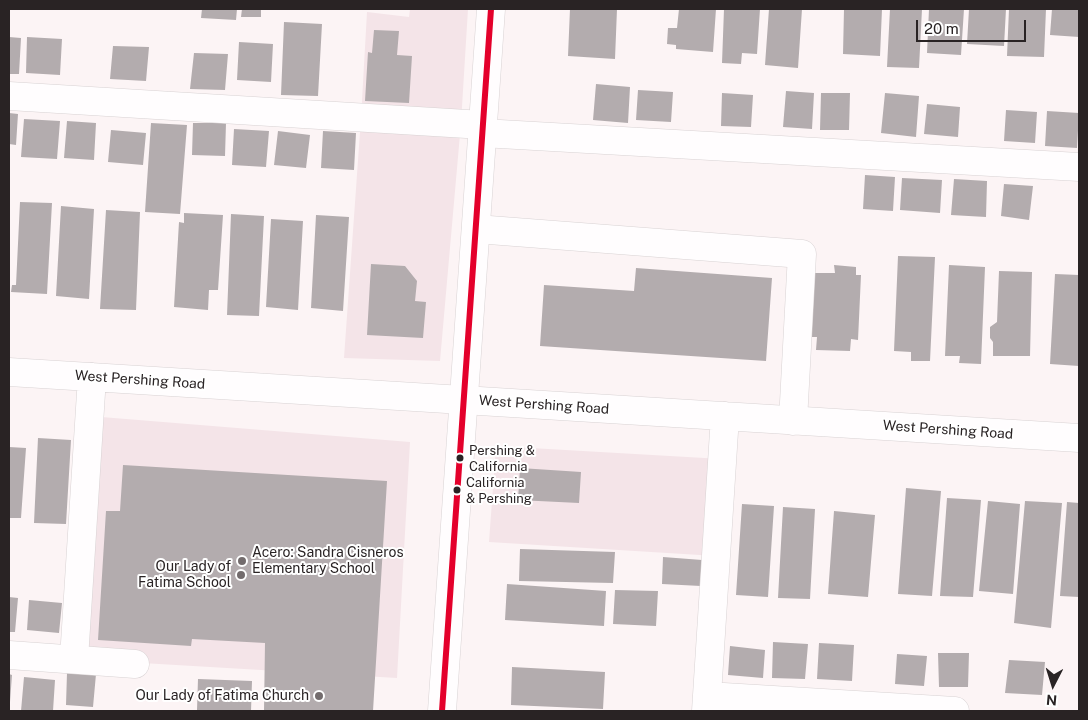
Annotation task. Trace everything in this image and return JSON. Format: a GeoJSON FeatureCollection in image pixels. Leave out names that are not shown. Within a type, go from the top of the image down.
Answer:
{"type":"FeatureCollection","features":[{"type":"Feature","properties":{"kind":"street"},"geometry":{"type":"LineString","coordinates":[[442,711],[491,9]]}},
{"type":"Feature","properties":{"kind":"street"},"geometry":{"type":"LineString","coordinates":[[9,96],[483,129],[1079,167]]}},
{"type":"Feature","properties":{"kind":"street"},"geometry":{"type":"LineString","coordinates":[[476,229],[802,254],[793,421]]}},
{"type":"Feature","properties":{"kind":"street","name":"West Pershing Road"},"geometry":{"type":"LineString","coordinates":[[9,372],[1079,438]]}},
{"type":"Feature","properties":{"kind":"street"},"geometry":{"type":"LineString","coordinates":[[74,659],[92,377]]}},
{"type":"Feature","properties":{"kind":"street"},"geometry":{"type":"LineString","coordinates":[[725,416],[706,704],[955,711]]}},
{"type":"Feature","properties":{"kind":"street"},"geometry":{"type":"LineString","coordinates":[[9,655],[135,664]]}},
{"type":"Feature","properties":{"kind":"shaded area"},"geometry":{"type":"Polygon","coordinates":[[[410,9],[468,9],[461,123],[440,361],[344,358],[367,12],[409,17],[410,9]]]}},
{"type":"Feature","properties":{"kind":"shaded area","name":"Acero: Sandra Cisneros Elementary School"},"geometry":{"type":"Polygon","coordinates":[[[89,416],[410,442],[397,678],[74,659],[89,416]]]}},
{"type":"Feature","properties":{"kind":"shaded area"},"geometry":{"type":"Polygon","coordinates":[[[496,446],[722,459],[716,556],[489,542],[496,446]]]}},
{"type":"Feature","properties":{"kind":"building"},"geometry":{"type":"Polygon","coordinates":[[[202,9],[237,9],[236,20],[201,18],[202,9]]]}},
{"type":"Feature","properties":{"kind":"building"},"geometry":{"type":"Polygon","coordinates":[[[242,9],[261,9],[261,17],[241,17],[242,9]]]}},
{"type":"Feature","properties":{"kind":"building"},"geometry":{"type":"Polygon","coordinates":[[[570,9],[617,9],[615,59],[568,56],[570,9]]]}},
{"type":"Feature","properties":{"kind":"building"},"geometry":{"type":"Polygon","coordinates":[[[679,9],[716,9],[713,52],[676,49],[676,45],[667,44],[668,28],[677,28],[679,9]]]}},
{"type":"Feature","properties":{"kind":"building"},"geometry":{"type":"Polygon","coordinates":[[[724,9],[760,9],[757,54],[742,53],[741,64],[722,63],[724,9]]]}},
{"type":"Feature","properties":{"kind":"building"},"geometry":{"type":"Polygon","coordinates":[[[769,9],[802,9],[798,68],[765,65],[769,9]]]}},
{"type":"Feature","properties":{"kind":"building"},"geometry":{"type":"Polygon","coordinates":[[[844,9],[882,9],[880,56],[843,54],[844,9]]]}},
{"type":"Feature","properties":{"kind":"building"},"geometry":{"type":"Polygon","coordinates":[[[890,9],[922,9],[919,68],[887,67],[890,9]]]}},
{"type":"Feature","properties":{"kind":"building"},"geometry":{"type":"Polygon","coordinates":[[[929,9],[964,9],[961,55],[927,53],[929,9]]]}},
{"type":"Feature","properties":{"kind":"building"},"geometry":{"type":"Polygon","coordinates":[[[969,9],[1006,9],[1004,46],[967,44],[969,9]]]}},
{"type":"Feature","properties":{"kind":"building"},"geometry":{"type":"Polygon","coordinates":[[[1009,9],[1046,9],[1044,57],[1007,56],[1009,9]]]}},
{"type":"Feature","properties":{"kind":"building"},"geometry":{"type":"Polygon","coordinates":[[[1052,9],[1079,9],[1079,37],[1050,35],[1052,9]]]}},
{"type":"Feature","properties":{"kind":"building"},"geometry":{"type":"Polygon","coordinates":[[[284,22],[322,24],[318,96],[281,95],[284,22]]]}},
{"type":"Feature","properties":{"kind":"building"},"geometry":{"type":"Polygon","coordinates":[[[374,30],[399,31],[397,55],[412,56],[409,103],[365,101],[368,52],[372,53],[374,30]]]}},
{"type":"Feature","properties":{"kind":"building"},"geometry":{"type":"Polygon","coordinates":[[[9,37],[21,38],[19,74],[9,74],[9,37]]]}},
{"type":"Feature","properties":{"kind":"building"},"geometry":{"type":"Polygon","coordinates":[[[27,37],[62,39],[60,75],[26,73],[27,37]]]}},
{"type":"Feature","properties":{"kind":"building"},"geometry":{"type":"Polygon","coordinates":[[[239,42],[273,44],[271,82],[237,80],[239,42]]]}},
{"type":"Feature","properties":{"kind":"building"},"geometry":{"type":"Polygon","coordinates":[[[113,46],[149,47],[146,81],[110,79],[113,46]]]}},
{"type":"Feature","properties":{"kind":"building"},"geometry":{"type":"Polygon","coordinates":[[[194,53],[228,54],[225,90],[190,89],[194,53]]]}},
{"type":"Feature","properties":{"kind":"building"},"geometry":{"type":"Polygon","coordinates":[[[596,84],[630,87],[628,123],[593,120],[596,84]]]}},
{"type":"Feature","properties":{"kind":"building"},"geometry":{"type":"Polygon","coordinates":[[[638,90],[673,92],[671,122],[636,120],[638,90]]]}},
{"type":"Feature","properties":{"kind":"building"},"geometry":{"type":"Polygon","coordinates":[[[786,91],[814,93],[812,129],[783,127],[786,91]]]}},
{"type":"Feature","properties":{"kind":"building"},"geometry":{"type":"Polygon","coordinates":[[[722,93],[753,95],[751,127],[721,126],[722,93]]]}},
{"type":"Feature","properties":{"kind":"building"},"geometry":{"type":"Polygon","coordinates":[[[821,93],[850,93],[849,130],[820,130],[821,93]]]}},
{"type":"Feature","properties":{"kind":"building"},"geometry":{"type":"Polygon","coordinates":[[[885,93],[919,96],[916,137],[881,133],[885,93]]]}},
{"type":"Feature","properties":{"kind":"building"},"geometry":{"type":"Polygon","coordinates":[[[927,104],[960,107],[958,137],[924,134],[927,104]]]}},
{"type":"Feature","properties":{"kind":"building"},"geometry":{"type":"Polygon","coordinates":[[[1006,110],[1037,112],[1035,143],[1004,141],[1006,110]]]}},
{"type":"Feature","properties":{"kind":"building"},"geometry":{"type":"Polygon","coordinates":[[[1047,111],[1079,113],[1077,148],[1045,146],[1047,111]]]}},
{"type":"Feature","properties":{"kind":"building"},"geometry":{"type":"Polygon","coordinates":[[[9,113],[18,114],[16,145],[9,144],[9,113]]]}},
{"type":"Feature","properties":{"kind":"building"},"geometry":{"type":"Polygon","coordinates":[[[24,119],[60,121],[57,159],[21,157],[24,119]]]}},
{"type":"Feature","properties":{"kind":"building"},"geometry":{"type":"Polygon","coordinates":[[[67,121],[96,123],[94,160],[64,158],[67,121]]]}},
{"type":"Feature","properties":{"kind":"building"},"geometry":{"type":"Polygon","coordinates":[[[151,123],[187,125],[180,214],[145,212],[151,123]]]}},
{"type":"Feature","properties":{"kind":"building"},"geometry":{"type":"Polygon","coordinates":[[[193,123],[226,123],[225,156],[192,155],[193,123]]]}},
{"type":"Feature","properties":{"kind":"building"},"geometry":{"type":"Polygon","coordinates":[[[234,129],[269,131],[266,167],[232,165],[234,129]]]}},
{"type":"Feature","properties":{"kind":"building"},"geometry":{"type":"Polygon","coordinates":[[[111,130],[146,133],[143,165],[108,162],[111,130]]]}},
{"type":"Feature","properties":{"kind":"building"},"geometry":{"type":"Polygon","coordinates":[[[278,131],[310,135],[306,168],[274,165],[278,131]]]}},
{"type":"Feature","properties":{"kind":"building"},"geometry":{"type":"Polygon","coordinates":[[[323,131],[356,133],[354,170],[321,168],[323,131]]]}},
{"type":"Feature","properties":{"kind":"building"},"geometry":{"type":"Polygon","coordinates":[[[865,175],[895,177],[893,211],[863,209],[865,175]]]}},
{"type":"Feature","properties":{"kind":"building"},"geometry":{"type":"Polygon","coordinates":[[[902,178],[942,180],[940,213],[900,210],[902,178]]]}},
{"type":"Feature","properties":{"kind":"building"},"geometry":{"type":"Polygon","coordinates":[[[954,179],[987,181],[986,217],[951,215],[954,179]]]}},
{"type":"Feature","properties":{"kind":"building"},"geometry":{"type":"Polygon","coordinates":[[[1004,184],[1033,186],[1029,220],[1001,216],[1004,184]]]}},
{"type":"Feature","properties":{"kind":"building"},"geometry":{"type":"Polygon","coordinates":[[[20,202],[52,203],[47,294],[11,292],[12,285],[16,285],[20,202]]]}},
{"type":"Feature","properties":{"kind":"building"},"geometry":{"type":"Polygon","coordinates":[[[61,206],[94,209],[89,299],[56,296],[61,206]]]}},
{"type":"Feature","properties":{"kind":"building"},"geometry":{"type":"Polygon","coordinates":[[[106,210],[140,212],[136,310],[100,309],[106,210]]]}},
{"type":"Feature","properties":{"kind":"building"},"geometry":{"type":"Polygon","coordinates":[[[184,213],[223,215],[218,290],[209,290],[208,310],[174,307],[179,222],[184,223],[184,213]]]}},
{"type":"Feature","properties":{"kind":"building"},"geometry":{"type":"Polygon","coordinates":[[[231,214],[264,216],[259,316],[227,315],[231,214]]]}},
{"type":"Feature","properties":{"kind":"building"},"geometry":{"type":"Polygon","coordinates":[[[316,215],[349,217],[343,311],[311,308],[316,215]]]}},
{"type":"Feature","properties":{"kind":"building"},"geometry":{"type":"Polygon","coordinates":[[[271,219],[303,221],[298,310],[266,307],[271,219]]]}},
{"type":"Feature","properties":{"kind":"building"},"geometry":{"type":"Polygon","coordinates":[[[898,256],[935,257],[930,361],[911,361],[911,352],[894,351],[898,256]]]}},
{"type":"Feature","properties":{"kind":"building"},"geometry":{"type":"Polygon","coordinates":[[[371,264],[405,266],[417,281],[415,301],[426,302],[423,338],[367,335],[371,264]]]}},
{"type":"Feature","properties":{"kind":"building"},"geometry":{"type":"Polygon","coordinates":[[[834,265],[856,267],[856,275],[861,275],[858,340],[851,339],[850,351],[816,350],[817,337],[810,337],[813,273],[835,273],[834,265]]]}},
{"type":"Feature","properties":{"kind":"building"},"geometry":{"type":"Polygon","coordinates":[[[949,265],[985,267],[981,364],[959,363],[960,356],[945,356],[949,265]]]}},
{"type":"Feature","properties":{"kind":"building"},"geometry":{"type":"Polygon","coordinates":[[[636,268],[772,278],[766,361],[540,346],[544,285],[634,291],[636,268]]]}},
{"type":"Feature","properties":{"kind":"building"},"geometry":{"type":"Polygon","coordinates":[[[999,271],[1032,272],[1030,356],[993,356],[990,327],[997,322],[999,271]]]}},
{"type":"Feature","properties":{"kind":"building"},"geometry":{"type":"Polygon","coordinates":[[[1055,274],[1079,275],[1079,366],[1050,364],[1055,274]]]}},
{"type":"Feature","properties":{"kind":"building"},"geometry":{"type":"Polygon","coordinates":[[[38,438],[71,440],[66,524],[34,523],[38,438]]]}},
{"type":"Feature","properties":{"kind":"building"},"geometry":{"type":"Polygon","coordinates":[[[9,447],[26,448],[21,518],[9,518],[9,447]]]}},
{"type":"Feature","properties":{"kind":"building","name":"Acero: Sandra Cisneros Elementary School"},"geometry":{"type":"Polygon","coordinates":[[[123,465],[387,481],[373,711],[264,711],[265,643],[192,639],[191,646],[98,640],[106,511],[120,511],[123,465]]]}},
{"type":"Feature","properties":{"kind":"building"},"geometry":{"type":"Polygon","coordinates":[[[520,468],[581,472],[579,503],[518,500],[520,468]]]}},
{"type":"Feature","properties":{"kind":"building"},"geometry":{"type":"Polygon","coordinates":[[[906,488],[941,491],[932,596],[898,594],[906,488]]]}},
{"type":"Feature","properties":{"kind":"building"},"geometry":{"type":"Polygon","coordinates":[[[947,498],[981,500],[973,597],[940,596],[947,498]]]}},
{"type":"Feature","properties":{"kind":"building"},"geometry":{"type":"Polygon","coordinates":[[[988,501],[1020,504],[1013,594],[979,591],[988,501]]]}},
{"type":"Feature","properties":{"kind":"building"},"geometry":{"type":"Polygon","coordinates":[[[1025,501],[1062,503],[1051,628],[1014,623],[1025,501]]]}},
{"type":"Feature","properties":{"kind":"building"},"geometry":{"type":"Polygon","coordinates":[[[1067,502],[1079,503],[1079,597],[1060,596],[1067,502]]]}},
{"type":"Feature","properties":{"kind":"building"},"geometry":{"type":"Polygon","coordinates":[[[742,504],[774,506],[768,597],[736,595],[742,504]]]}},
{"type":"Feature","properties":{"kind":"building"},"geometry":{"type":"Polygon","coordinates":[[[783,507],[815,509],[810,599],[778,598],[783,507]]]}},
{"type":"Feature","properties":{"kind":"building"},"geometry":{"type":"Polygon","coordinates":[[[834,511],[875,515],[868,597],[828,594],[834,511]]]}},
{"type":"Feature","properties":{"kind":"building"},"geometry":{"type":"Polygon","coordinates":[[[520,549],[615,552],[613,583],[519,581],[520,549]]]}},
{"type":"Feature","properties":{"kind":"building"},"geometry":{"type":"Polygon","coordinates":[[[663,557],[702,560],[701,586],[662,584],[663,557]]]}},
{"type":"Feature","properties":{"kind":"building"},"geometry":{"type":"Polygon","coordinates":[[[507,584],[606,591],[604,626],[505,620],[507,584]]]}},
{"type":"Feature","properties":{"kind":"building"},"geometry":{"type":"Polygon","coordinates":[[[615,590],[658,591],[656,626],[613,624],[615,590]]]}},
{"type":"Feature","properties":{"kind":"building"},"geometry":{"type":"Polygon","coordinates":[[[9,597],[18,598],[15,632],[9,632],[9,597]]]}},
{"type":"Feature","properties":{"kind":"building"},"geometry":{"type":"Polygon","coordinates":[[[29,600],[62,603],[59,633],[27,630],[29,600]]]}},
{"type":"Feature","properties":{"kind":"building"},"geometry":{"type":"Polygon","coordinates":[[[773,642],[808,644],[805,679],[772,678],[773,642]]]}},
{"type":"Feature","properties":{"kind":"building"},"geometry":{"type":"Polygon","coordinates":[[[819,643],[854,645],[852,681],[817,679],[819,643]]]}},
{"type":"Feature","properties":{"kind":"building"},"geometry":{"type":"Polygon","coordinates":[[[730,646],[765,650],[763,678],[728,675],[730,646]]]}},
{"type":"Feature","properties":{"kind":"building"},"geometry":{"type":"Polygon","coordinates":[[[938,653],[969,653],[968,687],[939,687],[938,653]]]}},
{"type":"Feature","properties":{"kind":"building"},"geometry":{"type":"Polygon","coordinates":[[[897,654],[927,656],[924,686],[895,684],[897,654]]]}},
{"type":"Feature","properties":{"kind":"building"},"geometry":{"type":"Polygon","coordinates":[[[1009,660],[1045,662],[1042,695],[1005,693],[1009,660]]]}},
{"type":"Feature","properties":{"kind":"building"},"geometry":{"type":"Polygon","coordinates":[[[512,667],[605,672],[603,709],[511,705],[512,667]]]}},
{"type":"Feature","properties":{"kind":"building"},"geometry":{"type":"Polygon","coordinates":[[[67,673],[96,674],[93,707],[66,705],[67,673]]]}},
{"type":"Feature","properties":{"kind":"building"},"geometry":{"type":"Polygon","coordinates":[[[9,674],[12,675],[10,702],[9,702],[9,674]]]}},
{"type":"Feature","properties":{"kind":"building"},"geometry":{"type":"Polygon","coordinates":[[[24,677],[55,680],[53,711],[21,711],[24,677]]]}},
{"type":"Feature","properties":{"kind":"building"},"geometry":{"type":"Polygon","coordinates":[[[198,679],[252,681],[251,711],[197,710],[198,679]]]}},
{"type":"Feature","properties":{"kind":"transit line"},"geometry":{"type":"LineString","coordinates":[[442,711],[491,9]]}},
{"type":"Feature","properties":{"kind":"place","name":"Pershing & California"},"geometry":{"type":"Point","coordinates":[460,458]}},
{"type":"Feature","properties":{"kind":"place","name":"California & Pershing"},"geometry":{"type":"Point","coordinates":[457,490]}},
{"type":"Feature","properties":{"kind":"place","name":"Acero: Sandra Cisneros Elementary School"},"geometry":{"type":"Point","coordinates":[242,561]}},
{"type":"Feature","properties":{"kind":"place","name":"Our Lady of Fatima School"},"geometry":{"type":"Point","coordinates":[241,575]}},
{"type":"Feature","properties":{"kind":"place","name":"Our Lady of Fatima Church"},"geometry":{"type":"Point","coordinates":[319,696]}}]}
